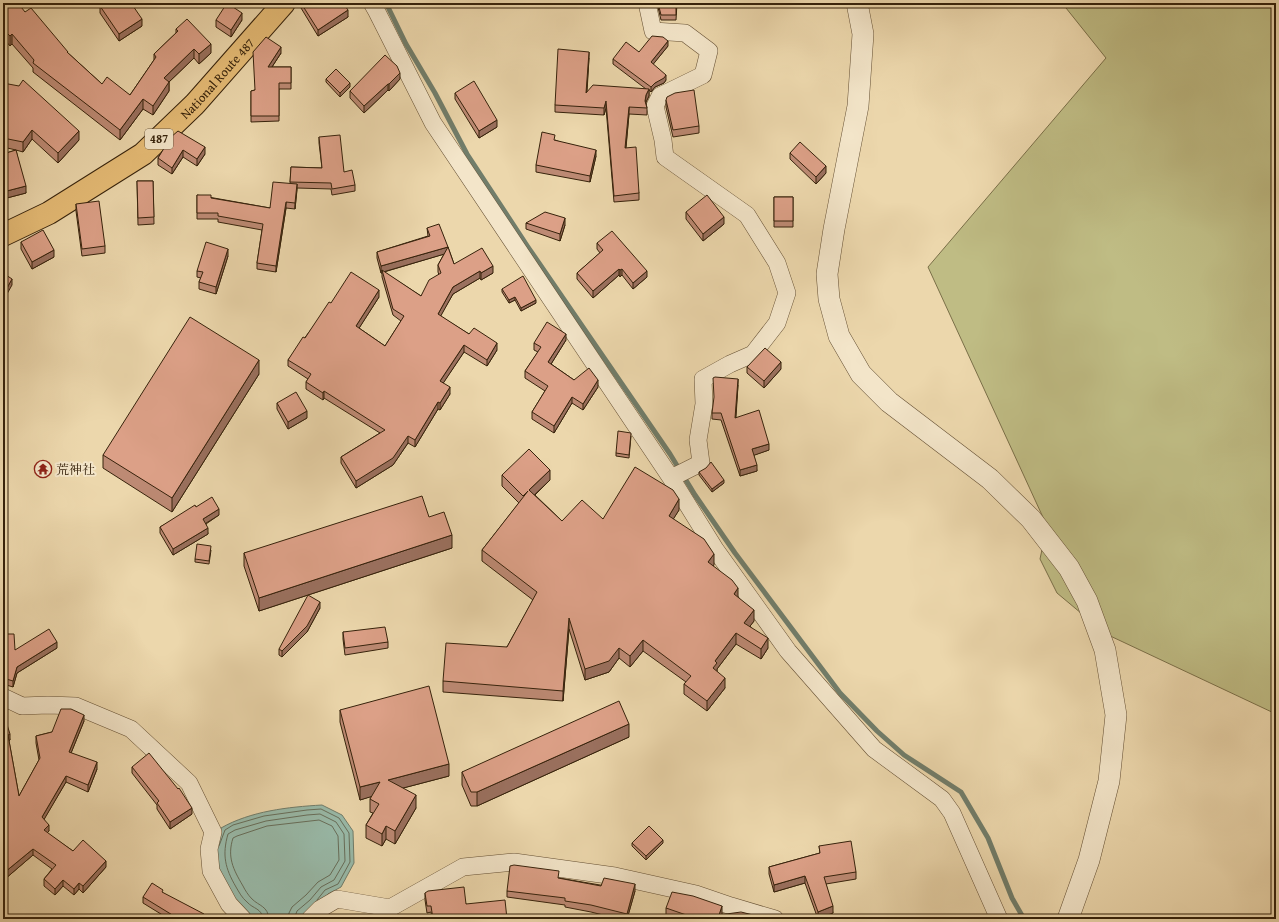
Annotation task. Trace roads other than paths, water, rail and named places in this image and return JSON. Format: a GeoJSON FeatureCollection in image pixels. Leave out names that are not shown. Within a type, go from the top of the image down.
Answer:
{"type":"FeatureCollection","features":[{"type":"Feature","properties":{"kind":"highway","name":"National Route 487"},"geometry":{"type":"LineString","coordinates":[[3,235],[50,213],[143,154],[195,104],[284,3]]}},
{"type":"Feature","properties":{"kind":"street"},"geometry":{"type":"LineString","coordinates":[[372,3],[433,123],[671,478],[715,549],[788,651],[874,748],[942,799],[952,813],[999,919]]}},
{"type":"Feature","properties":{"kind":"street"},"geometry":{"type":"LineString","coordinates":[[647,3],[653,31],[685,32],[709,51],[703,76],[660,96],[655,106],[663,140],[665,157],[747,215],[777,263],[787,293],[777,323],[753,354],[730,364],[703,379],[704,404],[698,440],[701,464],[671,478]]}},
{"type":"Feature","properties":{"kind":"street"},"geometry":{"type":"LineString","coordinates":[[857,3],[863,34],[858,106],[834,229],[827,274],[829,299],[839,336],[861,374],[889,402],[990,480],[1031,519],[1069,568],[1087,601],[1105,650],[1116,715],[1109,781],[1089,860],[1068,919]]}},
{"type":"Feature","properties":{"kind":"street"},"geometry":{"type":"LineString","coordinates":[[3,697],[22,706],[76,706],[131,730],[189,784],[213,832],[210,849],[211,871],[229,904],[243,919]]}},
{"type":"Feature","properties":{"kind":"street"},"geometry":{"type":"LineString","coordinates":[[310,919],[320,909],[337,899],[390,908],[463,867],[514,862],[621,877],[696,894],[775,919]]}},
{"type":"Feature","properties":{"kind":"water"},"geometry":{"type":"Polygon","coordinates":[[[322,805],[342,815],[353,831],[354,863],[341,887],[328,894],[317,906],[301,919],[257,919],[240,909],[221,879],[215,846],[221,828],[233,822],[270,811],[322,805]]]}},
{"type":"Feature","properties":{"kind":"waterway"},"geometry":{"type":"LineString","coordinates":[[386,3],[406,44],[435,93],[467,154],[528,247],[670,454],[695,495],[735,553],[840,693],[877,731],[904,755],[961,792],[988,838],[1012,898],[1024,919]]}},
{"type":"Feature","properties":{"kind":"place","name":"荒神社"},"geometry":{"type":"Point","coordinates":[43,469]}}]}
